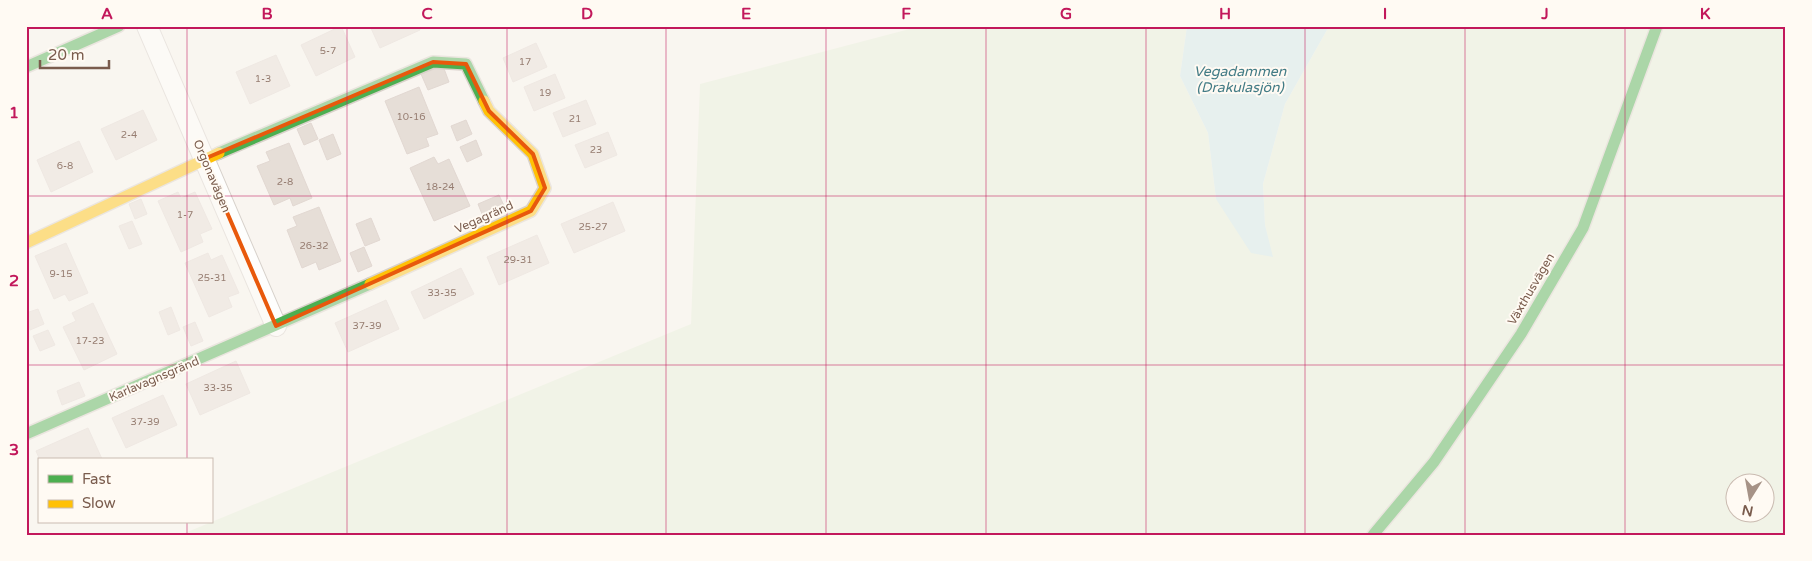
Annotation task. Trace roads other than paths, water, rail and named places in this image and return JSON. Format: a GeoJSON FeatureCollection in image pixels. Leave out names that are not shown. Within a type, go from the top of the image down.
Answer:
{"type":"FeatureCollection","features":[{"type":"Feature","properties":{"kind":"street"},"geometry":{"type":"LineString","coordinates":[[26,67],[119,26]]}},
{"type":"Feature","properties":{"kind":"street","name":"Orgonavägen"},"geometry":{"type":"LineString","coordinates":[[147,26],[276,326]]}},
{"type":"Feature","properties":{"kind":"street","name":"Växthusvägen"},"geometry":{"type":"LineString","coordinates":[[1373,535],[1434,462],[1521,334],[1583,228],[1657,26]]}},
{"type":"Feature","properties":{"kind":"street","name":"Vegagränd"},"geometry":{"type":"LineString","coordinates":[[204,159],[433,62],[466,64],[489,111],[533,154],[545,188],[531,211],[276,326]]}},
{"type":"Feature","properties":{"kind":"street"},"geometry":{"type":"LineString","coordinates":[[26,243],[204,159]]}},
{"type":"Feature","properties":{"kind":"street","name":"Karlavagnsgränd"},"geometry":{"type":"LineString","coordinates":[[28,428],[276,326]]}},
{"type":"Feature","properties":{"kind":"water","name":"Vegadammen (Drakulasjön)"},"geometry":{"type":"Polygon","coordinates":[[[1187,26],[1332,26],[1327,30],[1285,104],[1263,184],[1265,225],[1273,257],[1251,253],[1216,199],[1208,133],[1180,76],[1187,26]]]}}]}
